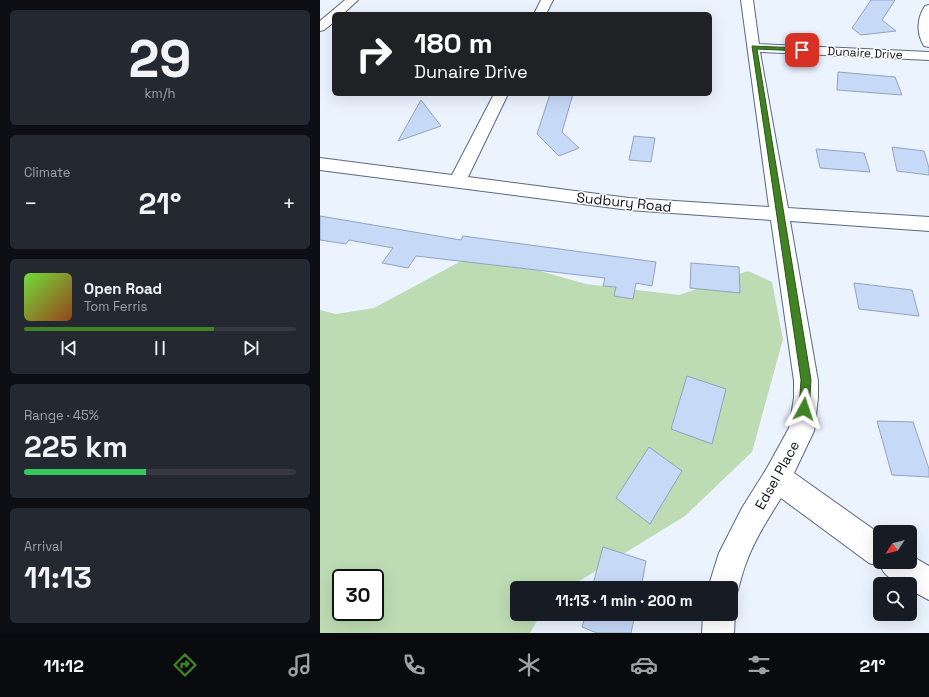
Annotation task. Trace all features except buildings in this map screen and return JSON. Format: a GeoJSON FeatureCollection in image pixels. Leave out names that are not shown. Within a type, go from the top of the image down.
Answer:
{"type":"FeatureCollection","features":[{"type":"Feature","properties":{"kind":"street"},"geometry":{"type":"LineString","coordinates":[[338,12],[352,0]]}},
{"type":"Feature","properties":{"kind":"street"},"geometry":{"type":"LineString","coordinates":[[541,12],[547,0]]}},
{"type":"Feature","properties":{"kind":"street","name":"Edsel Place"},"geometry":{"type":"LineString","coordinates":[[726,581],[730,564],[752,518],[777,478],[801,431],[806,398],[806,380],[747,0]]}},
{"type":"Feature","properties":{"kind":"street"},"geometry":{"type":"LineString","coordinates":[[929,8],[924,18],[924,29],[929,43]]}},
{"type":"Feature","properties":{"kind":"street"},"geometry":{"type":"LineString","coordinates":[[320,27],[332,17]]}},
{"type":"Feature","properties":{"kind":"street","name":"Dunaire Drive"},"geometry":{"type":"LineString","coordinates":[[754,48],[929,56]]}},
{"type":"Feature","properties":{"kind":"street"},"geometry":{"type":"LineString","coordinates":[[457,182],[500,96]]}},
{"type":"Feature","properties":{"kind":"street","name":"Sudbury Road"},"geometry":{"type":"LineString","coordinates":[[320,164],[629,204],[929,224]]}},
{"type":"Feature","properties":{"kind":"street"},"geometry":{"type":"LineString","coordinates":[[777,478],[873,547]]}},
{"type":"Feature","properties":{"kind":"street"},"geometry":{"type":"LineString","coordinates":[[905,569],[929,584]]}},
{"type":"Feature","properties":{"kind":"street"},"geometry":{"type":"LineString","coordinates":[[718,633],[719,621]]}},
{"type":"Feature","properties":{"kind":"green space"},"geometry":{"type":"Polygon","coordinates":[[[476,253],[586,284],[679,295],[748,271],[772,282],[783,339],[752,452],[685,516],[579,581],[510,581],[510,621],[537,621],[530,633],[320,633],[320,310],[336,314],[374,308],[476,253]]]}},
{"type":"Feature","properties":{"kind":"route"},"geometry":{"type":"LineString","coordinates":[[802,50],[754,48],[806,380],[806,398],[804,409]]}}]}
